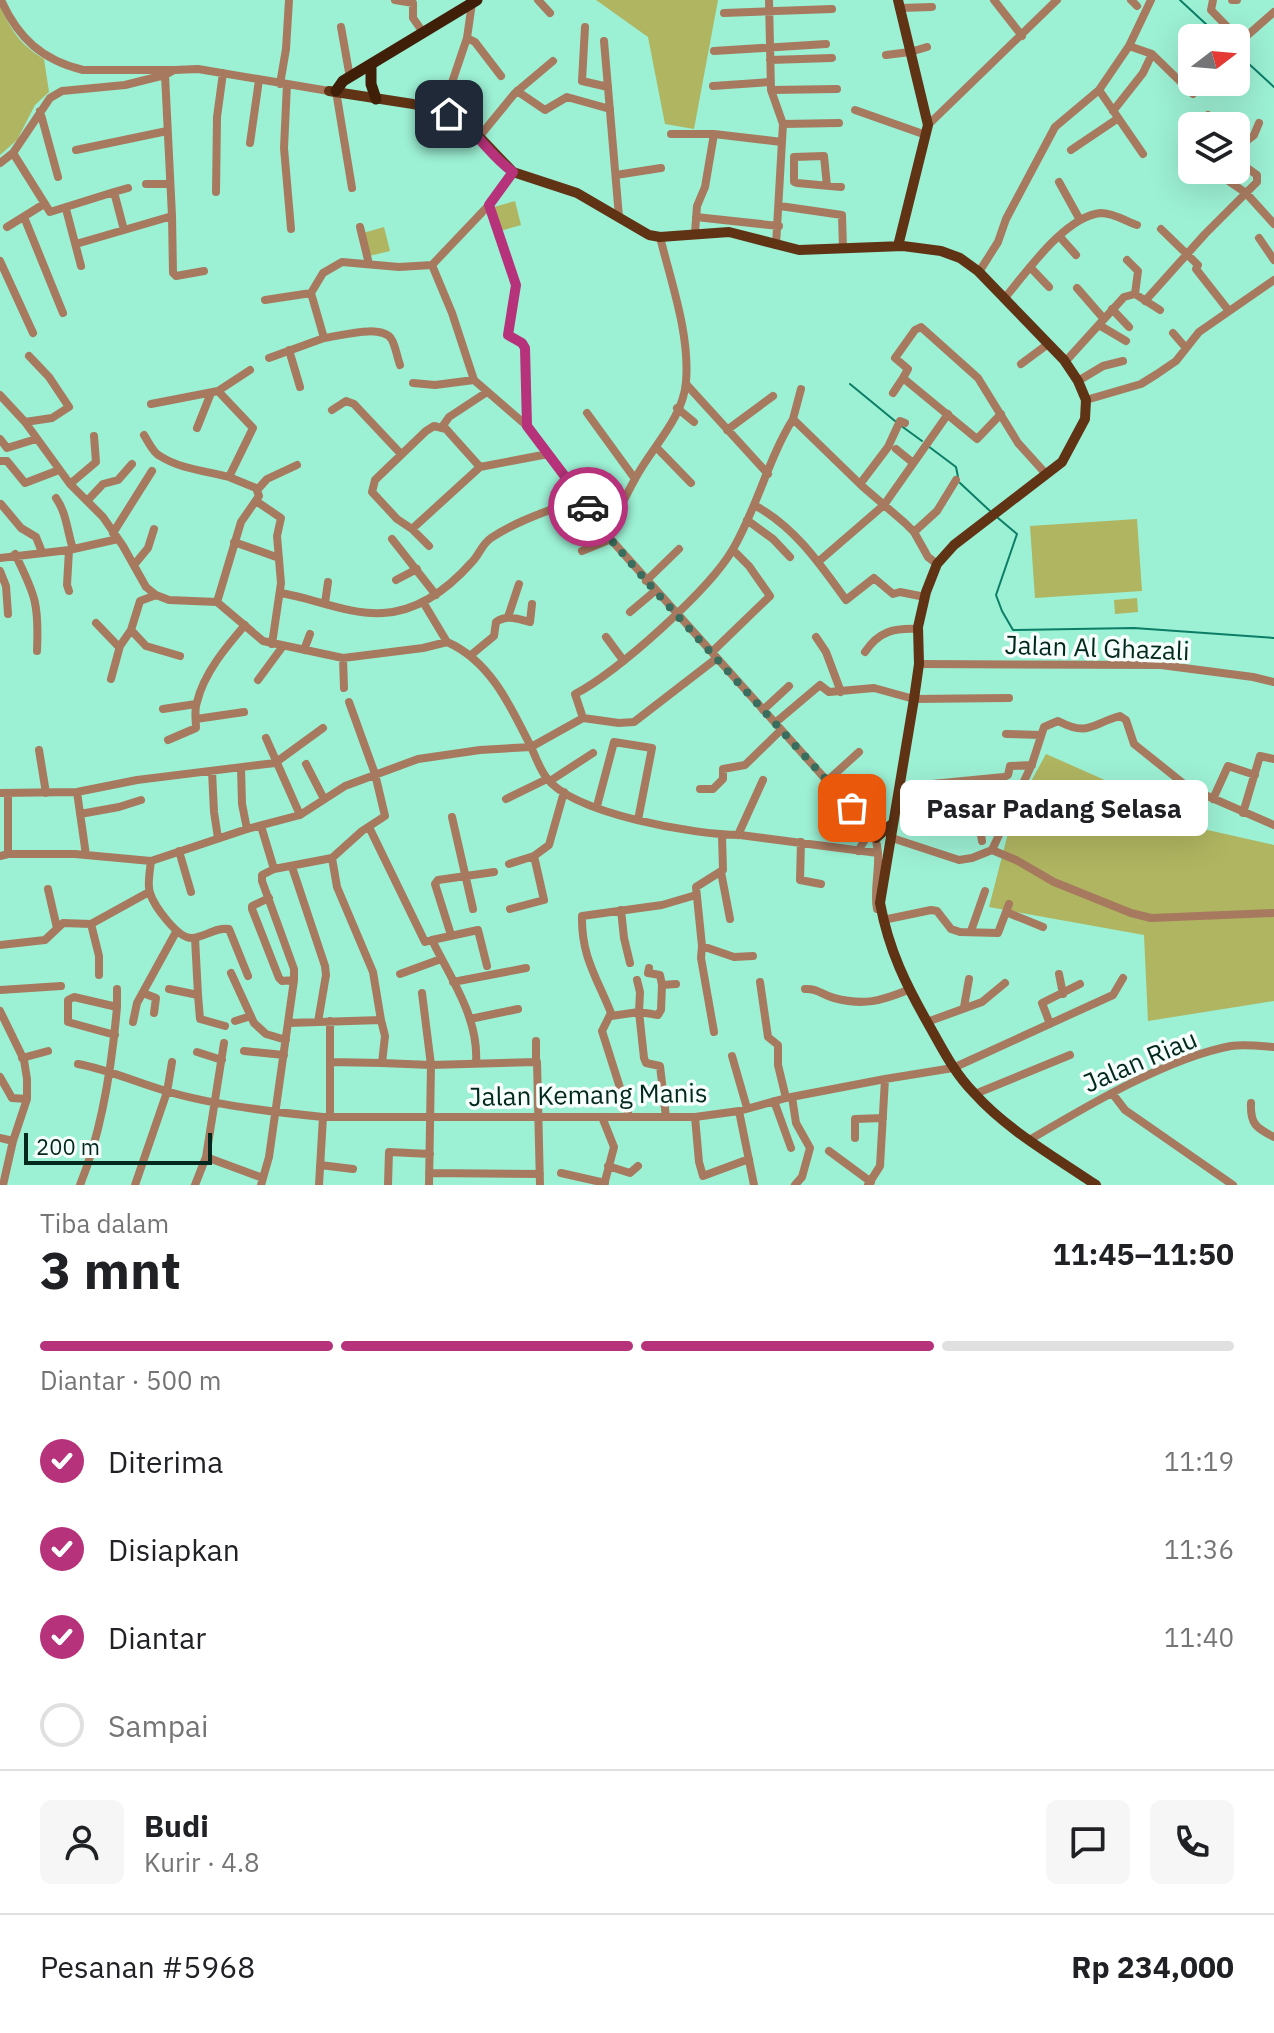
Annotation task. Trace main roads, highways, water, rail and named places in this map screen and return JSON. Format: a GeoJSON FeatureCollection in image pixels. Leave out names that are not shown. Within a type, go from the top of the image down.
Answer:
{"type":"FeatureCollection","features":[{"type":"Feature","properties":{"kind":"highway"},"geometry":{"type":"LineString","coordinates":[[471,1],[343,81],[333,91],[331,84],[349,72],[471,1]]}},
{"type":"Feature","properties":{"kind":"highway"},"geometry":{"type":"LineString","coordinates":[[371,64],[371,81],[376,99]]}},
{"type":"Feature","properties":{"kind":"main road"},"geometry":{"type":"LineString","coordinates":[[898,4],[927,130],[898,246]]}},
{"type":"Feature","properties":{"kind":"main road"},"geometry":{"type":"LineString","coordinates":[[333,91],[442,112],[468,125],[513,172],[577,193],[638,230],[660,237],[729,232],[799,250],[898,246],[941,251],[960,258],[979,272],[1065,362],[1086,400],[1085,419],[1076,439],[1062,462],[954,545],[937,564],[925,597],[918,629],[919,664],[914,699],[880,903],[885,935],[908,990],[953,1068],[975,1094],[1096,1185]]}},
{"type":"Feature","properties":{"kind":"main road"},"geometry":{"type":"LineString","coordinates":[[874,834],[886,832],[894,821]]}},
{"type":"Feature","properties":{"kind":"waterway"},"geometry":{"type":"LineString","coordinates":[[1180,0],[1206,24]]}},
{"type":"Feature","properties":{"kind":"waterway"},"geometry":{"type":"LineString","coordinates":[[1250,65],[1274,87]]}},
{"type":"Feature","properties":{"kind":"waterway"},"geometry":{"type":"LineString","coordinates":[[850,384],[895,421]]}},
{"type":"Feature","properties":{"kind":"waterway"},"geometry":{"type":"LineString","coordinates":[[900,425],[922,441]]}},
{"type":"Feature","properties":{"kind":"waterway"},"geometry":{"type":"LineString","coordinates":[[928,446],[956,467],[958,477]]}},
{"type":"Feature","properties":{"kind":"waterway"},"geometry":{"type":"LineString","coordinates":[[960,483],[990,511]]}},
{"type":"Feature","properties":{"kind":"waterway"},"geometry":{"type":"LineString","coordinates":[[998,518],[1017,534],[996,595],[1013,630],[1134,628],[1274,638]]}},
{"type":"Feature","properties":{"kind":"place","name":"Pasar Padang Selasa"},"geometry":{"type":"Point","coordinates":[852,808]}}]}
